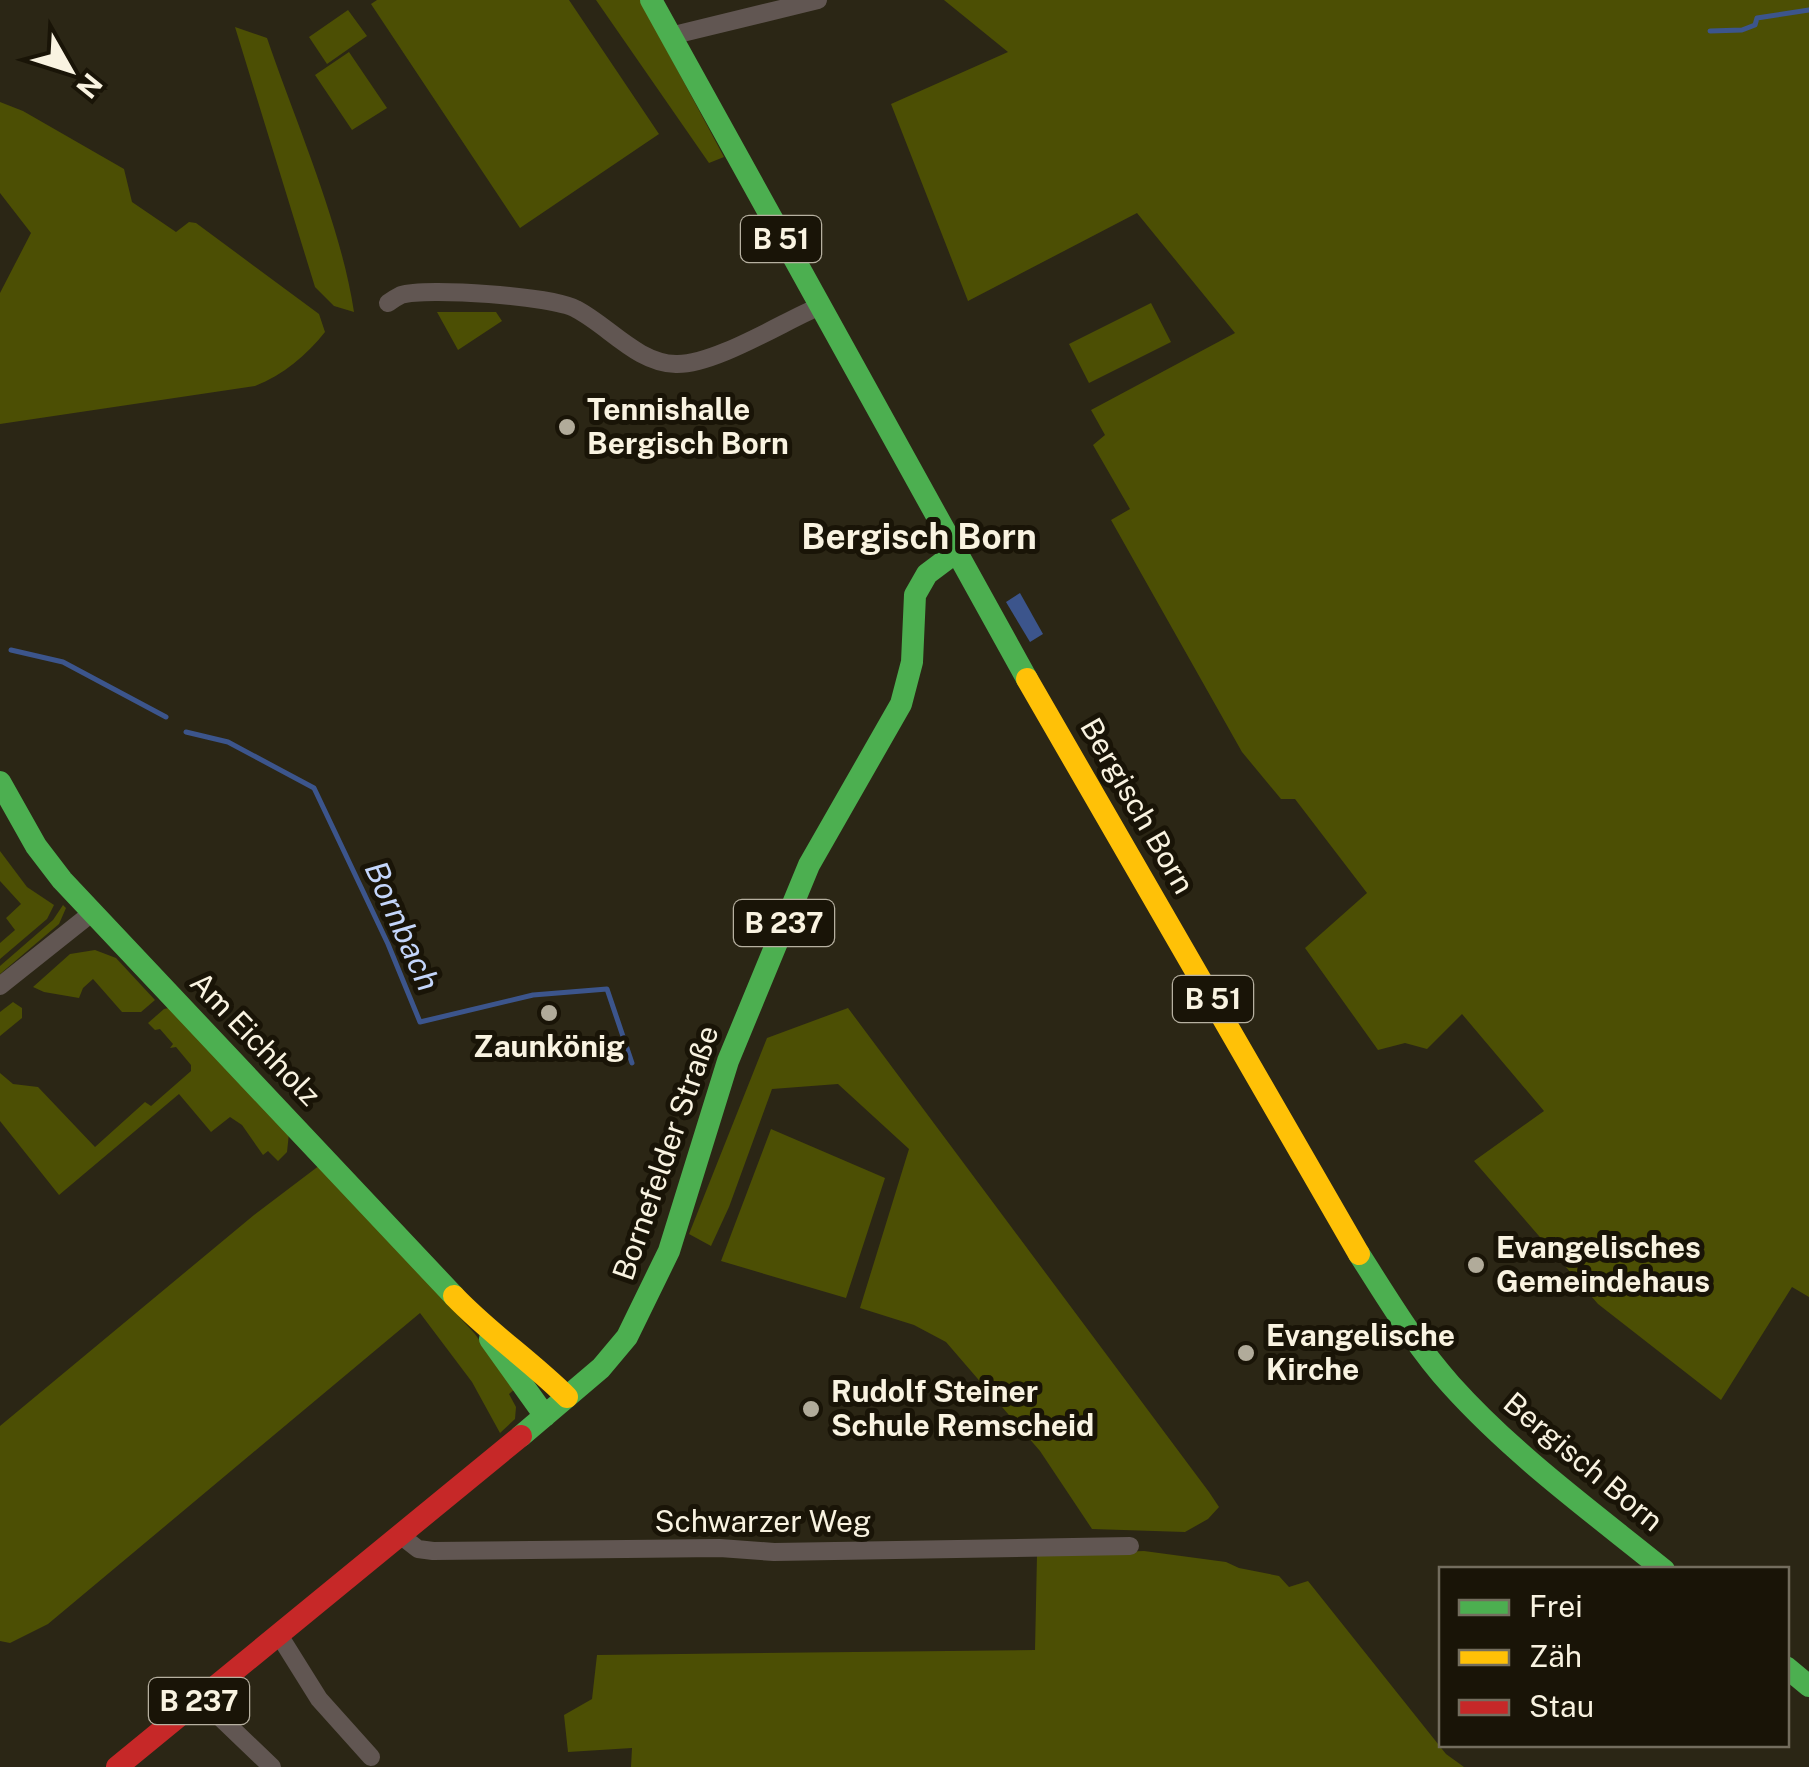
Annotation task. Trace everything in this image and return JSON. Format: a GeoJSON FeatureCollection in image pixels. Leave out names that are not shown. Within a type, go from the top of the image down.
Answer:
{"type":"FeatureCollection","features":[{"type":"Feature","properties":{"kind":"main road","name":"Bergisch Born"},"geometry":{"type":"LineString","coordinates":[[651,0],[955,554],[1358,1253],[1415,1340],[1452,1386],[1502,1437],[1660,1567]]}},
{"type":"Feature","properties":{"kind":"main road","name":"Bornefelder Straße"},"geometry":{"type":"LineString","coordinates":[[117,1767],[567,1398],[601,1368],[626,1338],[660,1274],[712,1106],[809,865],[901,704],[912,662],[916,595],[927,574],[955,554]]}},
{"type":"Feature","properties":{"kind":"main road","name":"Am Eichholz"},"geometry":{"type":"LineString","coordinates":[[0,782],[36,846],[92,912],[483,1326],[541,1371],[567,1398]]}},
{"type":"Feature","properties":{"kind":"main road","name":"Am Eichholz"},"geometry":{"type":"LineString","coordinates":[[483,1326],[544,1416]]}},
{"type":"Feature","properties":{"kind":"main road"},"geometry":{"type":"LineString","coordinates":[[1789,1670],[1809,1686]]}},
{"type":"Feature","properties":{"kind":"street"},"geometry":{"type":"LineString","coordinates":[[670,36],[818,0]]}},
{"type":"Feature","properties":{"kind":"street"},"geometry":{"type":"LineString","coordinates":[[388,303],[404,294],[547,300],[572,306],[649,358],[670,364],[699,361],[818,308]]}},
{"type":"Feature","properties":{"kind":"street"},"geometry":{"type":"LineString","coordinates":[[0,986],[92,912]]}},
{"type":"Feature","properties":{"kind":"street","name":"Schwarzer Weg"},"geometry":{"type":"LineString","coordinates":[[400,1535],[418,1549],[434,1551],[720,1548],[774,1552],[1130,1546]]}},
{"type":"Feature","properties":{"kind":"street"},"geometry":{"type":"LineString","coordinates":[[280,1634],[319,1699],[371,1757]]}},
{"type":"Feature","properties":{"kind":"street"},"geometry":{"type":"LineString","coordinates":[[201,1700],[272,1767]]}},
{"type":"Feature","properties":{"kind":"shaded area"},"geometry":{"type":"Polygon","coordinates":[[[377,0],[569,0],[659,134],[520,228],[371,4],[377,0]]]}},
{"type":"Feature","properties":{"kind":"shaded area"},"geometry":{"type":"Polygon","coordinates":[[[596,0],[640,0],[724,157],[709,163],[596,0]]]}},
{"type":"Feature","properties":{"kind":"shaded area"},"geometry":{"type":"Polygon","coordinates":[[[944,0],[1809,0],[1809,1297],[1792,1287],[1721,1400],[1598,1304],[1474,1161],[1544,1111],[1462,1014],[1427,1049],[1405,1043],[1378,1050],[1305,948],[1367,893],[1295,799],[1281,799],[1242,752],[1111,520],[1130,509],[1093,445],[1105,435],[1091,410],[1235,333],[1137,213],[968,301],[891,104],[1008,52],[944,0]]]}},
{"type":"Feature","properties":{"kind":"shaded area"},"geometry":{"type":"Polygon","coordinates":[[[348,10],[367,36],[327,64],[309,37],[348,10]]]}},
{"type":"Feature","properties":{"kind":"shaded area"},"geometry":{"type":"Polygon","coordinates":[[[235,27],[267,38],[328,209],[354,312],[334,306],[315,287],[235,27]]]}},
{"type":"Feature","properties":{"kind":"shaded area"},"geometry":{"type":"Polygon","coordinates":[[[349,52],[387,108],[352,130],[315,75],[349,52]]]}},
{"type":"Feature","properties":{"kind":"shaded area"},"geometry":{"type":"Polygon","coordinates":[[[0,102],[23,111],[124,169],[132,202],[176,232],[189,222],[196,223],[319,314],[325,332],[294,364],[255,386],[0,424],[0,293],[31,233],[0,193],[0,102]]]}},
{"type":"Feature","properties":{"kind":"shaded area"},"geometry":{"type":"Polygon","coordinates":[[[1151,303],[1171,342],[1089,383],[1069,344],[1151,303]]]}},
{"type":"Feature","properties":{"kind":"shaded area"},"geometry":{"type":"Polygon","coordinates":[[[437,312],[496,312],[502,321],[458,350],[437,312]]]}},
{"type":"Feature","properties":{"kind":"shaded area"},"geometry":{"type":"Polygon","coordinates":[[[0,851],[27,887],[54,905],[47,919],[0,959],[0,943],[15,930],[6,918],[21,904],[0,881],[0,851]]]}},
{"type":"Feature","properties":{"kind":"shaded area"},"geometry":{"type":"Polygon","coordinates":[[[63,905],[66,908],[59,924],[0,974],[0,966],[53,920],[63,905]]]}},
{"type":"Feature","properties":{"kind":"shaded area"},"geometry":{"type":"Polygon","coordinates":[[[95,950],[116,958],[155,1000],[141,1012],[122,1012],[93,979],[79,998],[33,987],[70,954],[95,950]]]}},
{"type":"Feature","properties":{"kind":"shaded area"},"geometry":{"type":"Polygon","coordinates":[[[13,1002],[22,1008],[22,1018],[0,1036],[0,1012],[13,1002]]]}},
{"type":"Feature","properties":{"kind":"shaded area"},"geometry":{"type":"Polygon","coordinates":[[[169,1008],[289,1133],[287,1152],[278,1161],[268,1151],[263,1155],[242,1125],[230,1117],[211,1132],[179,1094],[59,1195],[0,1121],[0,1073],[13,1084],[38,1087],[95,1147],[145,1102],[151,1106],[191,1071],[191,1065],[176,1047],[170,1048],[173,1044],[160,1029],[155,1030],[148,1023],[169,1008]]]}},
{"type":"Feature","properties":{"kind":"shaded area"},"geometry":{"type":"Polygon","coordinates":[[[848,1008],[1209,1492],[1219,1507],[1208,1519],[1185,1532],[1092,1529],[1040,1451],[946,1342],[914,1325],[860,1308],[909,1149],[838,1084],[772,1089],[711,1246],[689,1234],[767,1038],[848,1008]]]}},
{"type":"Feature","properties":{"kind":"shaded area"},"geometry":{"type":"Polygon","coordinates":[[[771,1129],[885,1178],[846,1298],[721,1261],[771,1129]]]}},
{"type":"Feature","properties":{"kind":"shaded area"},"geometry":{"type":"Polygon","coordinates":[[[320,1165],[475,1334],[515,1389],[509,1394],[516,1407],[515,1419],[500,1433],[472,1382],[420,1313],[48,1624],[10,1643],[0,1641],[0,1426],[320,1165]]]}},
{"type":"Feature","properties":{"kind":"shaded area"},"geometry":{"type":"Polygon","coordinates":[[[1144,1551],[1226,1562],[1279,1576],[1289,1587],[1308,1581],[1439,1747],[1464,1767],[631,1767],[632,1748],[568,1752],[564,1715],[592,1699],[597,1655],[1035,1650],[1037,1555],[1144,1551]]]}},
{"type":"Feature","properties":{"kind":"water"},"geometry":{"type":"Polygon","coordinates":[[[1020,593],[1043,634],[1030,642],[1006,602],[1020,593]]]}},
{"type":"Feature","properties":{"kind":"waterway"},"geometry":{"type":"LineString","coordinates":[[1710,31],[1742,30],[1755,25],[1757,18],[1809,10]]}},
{"type":"Feature","properties":{"kind":"waterway","name":"Bornbach"},"geometry":{"type":"LineString","coordinates":[[11,650],[63,662],[166,717]]}},
{"type":"Feature","properties":{"kind":"waterway","name":"Bornbach"},"geometry":{"type":"LineString","coordinates":[[186,732],[228,742],[314,788],[388,944],[420,1022],[533,995],[607,989],[632,1063]]}},
{"type":"Feature","properties":{"kind":"traffic: fast"},"geometry":{"type":"LineString","coordinates":[[651,0],[1027,679]]}},
{"type":"Feature","properties":{"kind":"traffic: fast"},"geometry":{"type":"LineString","coordinates":[[521,1436],[601,1368],[627,1337],[669,1251],[728,1061],[809,865],[901,704],[912,662],[915,595],[927,574],[955,553]]}},
{"type":"Feature","properties":{"kind":"traffic: fast"},"geometry":{"type":"LineString","coordinates":[[0,782],[36,846],[62,880],[454,1296]]}},
{"type":"Feature","properties":{"kind":"traffic: fast"},"geometry":{"type":"LineString","coordinates":[[1359,1254],[1426,1354],[1475,1411],[1554,1482],[1660,1567]]}},
{"type":"Feature","properties":{"kind":"traffic: fast"},"geometry":{"type":"LineString","coordinates":[[490,1339],[545,1416]]}},
{"type":"Feature","properties":{"kind":"traffic: fast"},"geometry":{"type":"LineString","coordinates":[[1789,1669],[1809,1686]]}},
{"type":"Feature","properties":{"kind":"traffic: slow"},"geometry":{"type":"LineString","coordinates":[[1027,679],[1359,1254]]}},
{"type":"Feature","properties":{"kind":"traffic: slow"},"geometry":{"type":"LineString","coordinates":[[454,1296],[567,1397]]}},
{"type":"Feature","properties":{"kind":"traffic: jam"},"geometry":{"type":"LineString","coordinates":[[117,1767],[521,1436]]}},
{"type":"Feature","properties":{"kind":"place","name":"Tennishalle Bergisch Born"},"geometry":{"type":"Point","coordinates":[567,427]}},
{"type":"Feature","properties":{"kind":"place","name":"Zaunkönig"},"geometry":{"type":"Point","coordinates":[549,1013]}},
{"type":"Feature","properties":{"kind":"place","name":"Evangelisches Gemeindehaus"},"geometry":{"type":"Point","coordinates":[1476,1265]}},
{"type":"Feature","properties":{"kind":"place","name":"Evangelische Kirche"},"geometry":{"type":"Point","coordinates":[1246,1353]}},
{"type":"Feature","properties":{"kind":"place","name":"Rudolf Steiner Schule Remscheid"},"geometry":{"type":"Point","coordinates":[811,1409]}},
{"type":"Feature","properties":{"kind":"district","name":"Bergisch Born"},"geometry":{"type":"Point","coordinates":[919,537]}}]}
